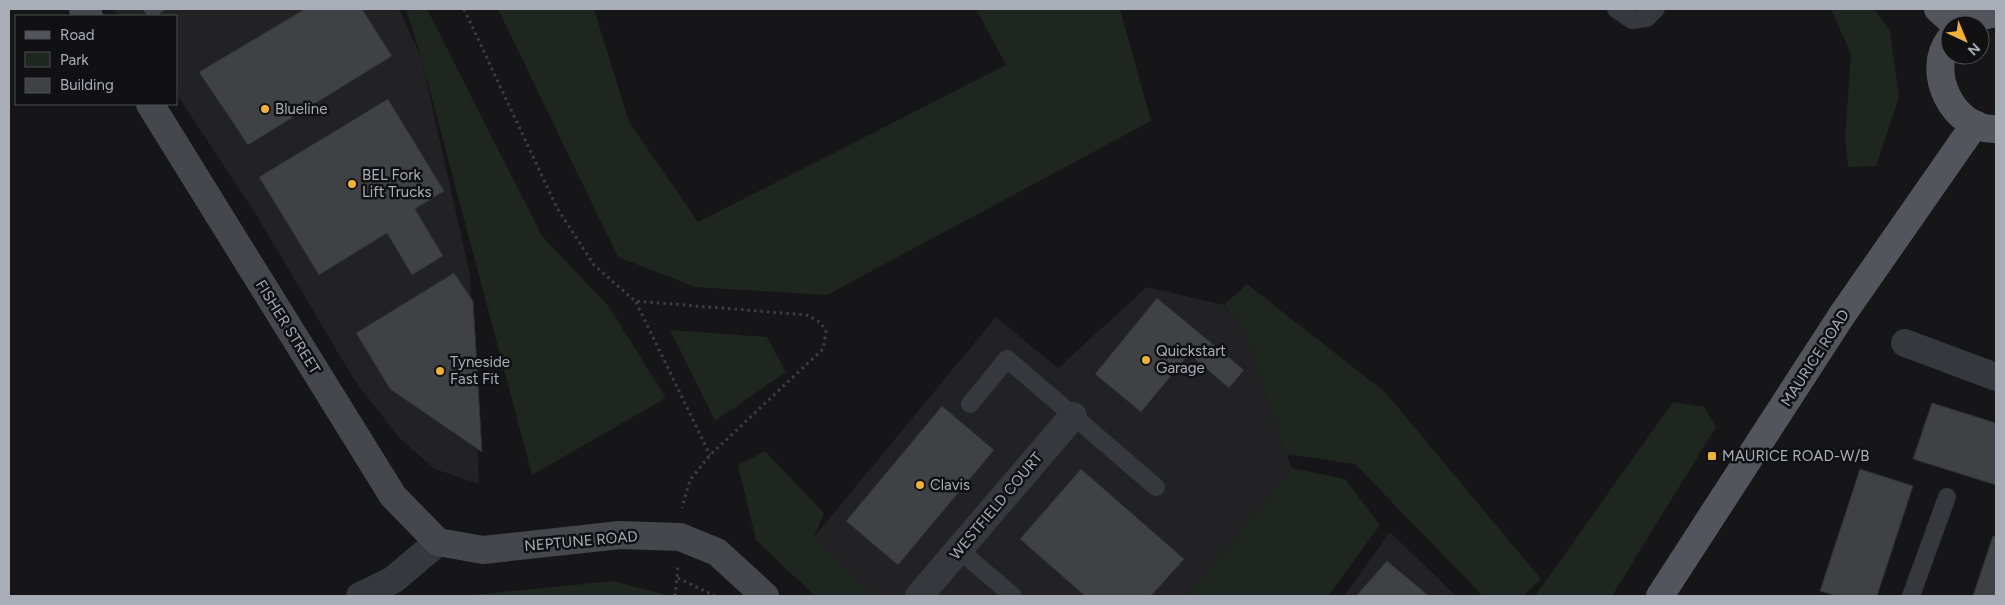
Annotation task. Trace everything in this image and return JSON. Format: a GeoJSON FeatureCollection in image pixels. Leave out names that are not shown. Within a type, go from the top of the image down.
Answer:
{"type":"FeatureCollection","features":[{"type":"Feature","properties":{"kind":"main road"},"geometry":{"type":"LineString","coordinates":[[1941,65],[1941,81],[1947,99],[1959,114],[1986,126]]}},
{"type":"Feature","properties":{"kind":"main road","name":"MAURICE ROAD"},"geometry":{"type":"LineString","coordinates":[[1660,596],[1842,315],[1986,126]]}},
{"type":"Feature","properties":{"kind":"street","name":"FISHER STREET"},"geometry":{"type":"LineString","coordinates":[[151,105],[393,496],[438,542]]}},
{"type":"Feature","properties":{"kind":"street"},"geometry":{"type":"LineString","coordinates":[[1905,343],[1996,377]]}},
{"type":"Feature","properties":{"kind":"street","name":"WESTFIELD COURT"},"geometry":{"type":"LineString","coordinates":[[919,596],[1073,416]]}},
{"type":"Feature","properties":{"kind":"street","name":"NEPTUNE ROAD"},"geometry":{"type":"LineString","coordinates":[[438,542],[483,550],[620,535],[680,537],[717,552],[765,596]]}},
{"type":"Feature","properties":{"kind":"street"},"geometry":{"type":"LineString","coordinates":[[360,596],[393,580],[438,542]]}},
{"type":"Feature","properties":{"kind":"lane"},"geometry":{"type":"LineString","coordinates":[[1616,9],[1632,20],[1647,18],[1656,9]]}},
{"type":"Feature","properties":{"kind":"lane"},"geometry":{"type":"LineString","coordinates":[[970,404],[1007,359],[1156,487]]}},
{"type":"Feature","properties":{"kind":"lane"},"geometry":{"type":"LineString","coordinates":[[1911,596],[1947,497]]}},
{"type":"Feature","properties":{"kind":"lane"},"geometry":{"type":"LineString","coordinates":[[959,550],[1013,596]]}},
{"type":"Feature","properties":{"kind":"path"},"geometry":{"type":"LineString","coordinates":[[464,9],[558,208],[594,265],[635,301],[710,455]]}},
{"type":"Feature","properties":{"kind":"path"},"geometry":{"type":"LineString","coordinates":[[635,301],[807,315],[821,323],[826,332],[823,349],[710,455],[690,480],[682,503],[680,537]]}},
{"type":"Feature","properties":{"kind":"path"},"geometry":{"type":"LineString","coordinates":[[678,578],[715,596]]}},
{"type":"Feature","properties":{"kind":"shaded area"},"geometry":{"type":"Polygon","coordinates":[[[113,9],[399,9],[421,57],[470,275],[479,484],[435,469],[399,438],[353,378],[257,216],[178,96],[178,15],[118,15],[113,9]]]}},
{"type":"Feature","properties":{"kind":"shaded area"},"geometry":{"type":"Polygon","coordinates":[[[1147,287],[1224,305],[1244,330],[1292,468],[1187,596],[872,596],[814,537],[996,317],[1058,368],[1147,287]]]}},
{"type":"Feature","properties":{"kind":"shaded area"},"geometry":{"type":"Polygon","coordinates":[[[1390,532],[1456,596],[1344,596],[1390,532]]]}},
{"type":"Feature","properties":{"kind":"green space"},"geometry":{"type":"Polygon","coordinates":[[[406,9],[427,9],[542,236],[609,307],[666,398],[532,475],[421,57],[406,9]]]}},
{"type":"Feature","properties":{"kind":"green space"},"geometry":{"type":"Polygon","coordinates":[[[498,9],[594,9],[629,122],[698,222],[1006,65],[976,9],[1120,9],[1151,121],[827,295],[695,287],[618,257],[498,9]]]}},
{"type":"Feature","properties":{"kind":"green space"},"geometry":{"type":"Polygon","coordinates":[[[1831,9],[1874,9],[1890,31],[1899,97],[1876,166],[1848,167],[1845,137],[1851,54],[1831,9]]]}},
{"type":"Feature","properties":{"kind":"green space"},"geometry":{"type":"Polygon","coordinates":[[[1247,284],[1386,393],[1541,579],[1523,596],[1483,596],[1355,464],[1286,454],[1244,330],[1224,305],[1247,284]]]}},
{"type":"Feature","properties":{"kind":"green space"},"geometry":{"type":"Polygon","coordinates":[[[670,330],[767,337],[786,372],[715,421],[670,330]]]}},
{"type":"Feature","properties":{"kind":"green space"},"geometry":{"type":"Polygon","coordinates":[[[1673,402],[1704,407],[1716,427],[1612,596],[1535,596],[1673,402]]]}},
{"type":"Feature","properties":{"kind":"green space"},"geometry":{"type":"Polygon","coordinates":[[[765,451],[824,513],[814,537],[872,596],[815,596],[756,540],[738,465],[765,451]]]}},
{"type":"Feature","properties":{"kind":"green space"},"geometry":{"type":"Polygon","coordinates":[[[1292,468],[1345,479],[1380,525],[1328,596],[1187,596],[1292,468]]]}},
{"type":"Feature","properties":{"kind":"green space"},"geometry":{"type":"Polygon","coordinates":[[[613,581],[669,596],[472,595],[613,581]]]}},
{"type":"Feature","properties":{"kind":"building"},"geometry":{"type":"Polygon","coordinates":[[[142,9],[166,9],[158,15],[147,15],[142,9]]]}},
{"type":"Feature","properties":{"kind":"building","name":"Blueline"},"geometry":{"type":"Polygon","coordinates":[[[305,9],[362,9],[392,56],[248,145],[199,72],[305,9]]]}},
{"type":"Feature","properties":{"kind":"building","name":"BEL Fork Lift Trucks"},"geometry":{"type":"Polygon","coordinates":[[[388,99],[444,191],[415,209],[443,256],[412,275],[387,233],[319,275],[259,177],[388,99]]]}},
{"type":"Feature","properties":{"kind":"building"},"geometry":{"type":"Polygon","coordinates":[[[454,273],[473,301],[482,452],[390,389],[356,333],[454,273]]]}},
{"type":"Feature","properties":{"kind":"building"},"geometry":{"type":"Polygon","coordinates":[[[1157,298],[1244,370],[1229,388],[1189,354],[1141,412],[1095,374],[1157,298]]]}},
{"type":"Feature","properties":{"kind":"building"},"geometry":{"type":"Polygon","coordinates":[[[1932,403],[1996,423],[1996,485],[1913,459],[1932,403]]]}},
{"type":"Feature","properties":{"kind":"building","name":"Clavis"},"geometry":{"type":"Polygon","coordinates":[[[942,406],[994,450],[898,565],[846,521],[942,406]]]}},
{"type":"Feature","properties":{"kind":"building"},"geometry":{"type":"Polygon","coordinates":[[[1081,469],[1184,559],[1151,596],[1085,596],[1020,539],[1081,469]]]}},
{"type":"Feature","properties":{"kind":"building"},"geometry":{"type":"Polygon","coordinates":[[[1860,469],[1913,486],[1877,596],[1837,596],[1820,591],[1860,469]]]}},
{"type":"Feature","properties":{"kind":"building"},"geometry":{"type":"Polygon","coordinates":[[[1993,536],[1996,537],[1996,596],[1973,596],[1993,536]]]}},
{"type":"Feature","properties":{"kind":"building"},"geometry":{"type":"Polygon","coordinates":[[[1387,561],[1429,596],[1356,596],[1387,561]]]}},
{"type":"Feature","properties":{"kind":"place","name":"Blueline"},"geometry":{"type":"Point","coordinates":[265,109]}},
{"type":"Feature","properties":{"kind":"place","name":"BEL Fork Lift Trucks"},"geometry":{"type":"Point","coordinates":[352,184]}},
{"type":"Feature","properties":{"kind":"place","name":"Quickstart Garage"},"geometry":{"type":"Point","coordinates":[1146,360]}},
{"type":"Feature","properties":{"kind":"place","name":"Tyneside Fast Fit"},"geometry":{"type":"Point","coordinates":[440,371]}},
{"type":"Feature","properties":{"kind":"place","name":"MAURICE ROAD-W/B"},"geometry":{"type":"Point","coordinates":[1712,456]}},
{"type":"Feature","properties":{"kind":"place","name":"Clavis"},"geometry":{"type":"Point","coordinates":[920,485]}}]}
